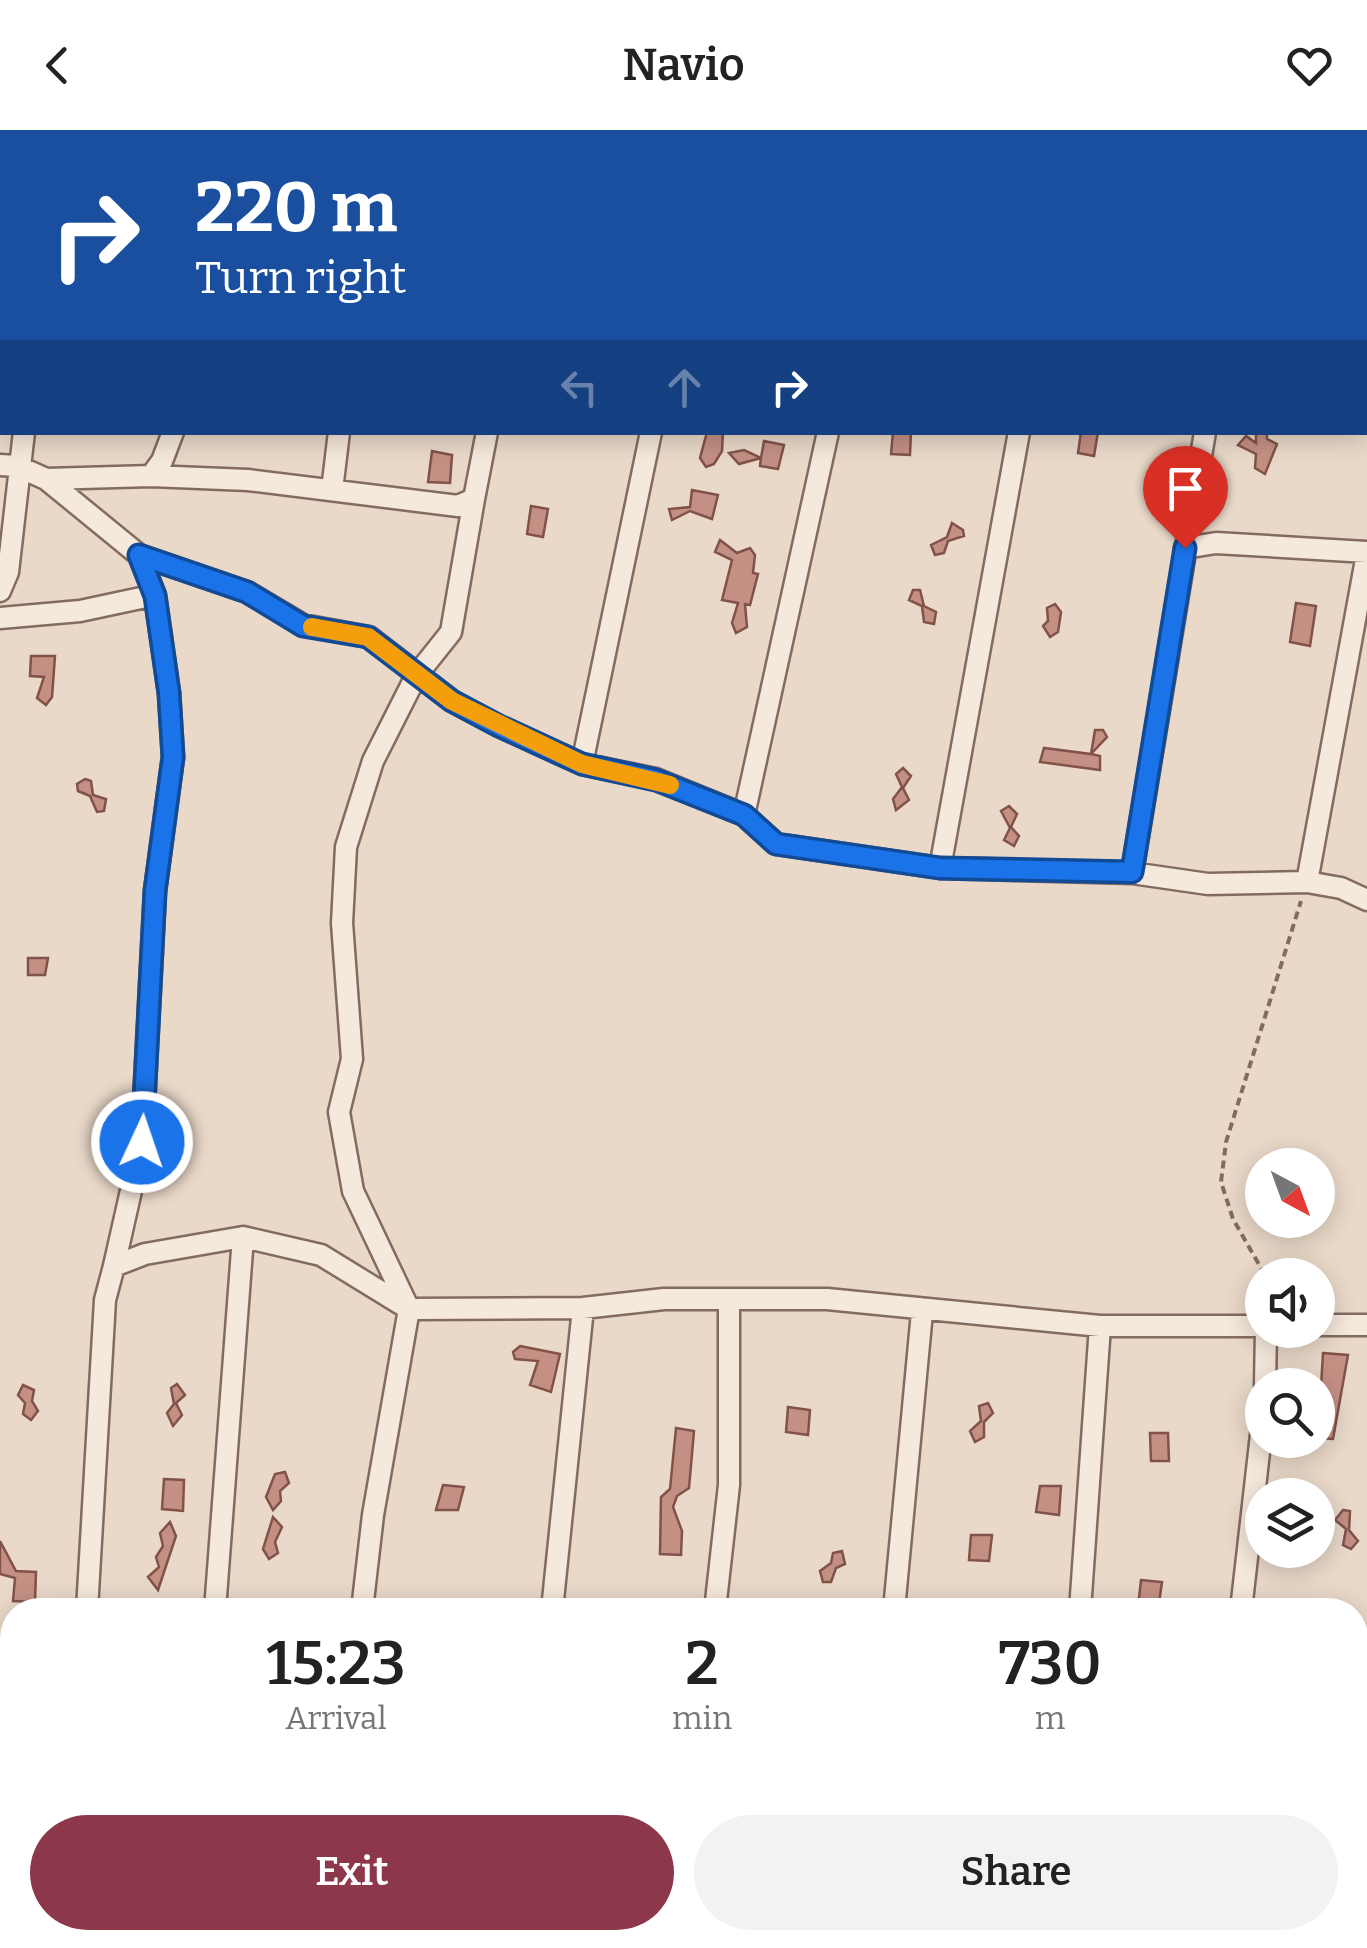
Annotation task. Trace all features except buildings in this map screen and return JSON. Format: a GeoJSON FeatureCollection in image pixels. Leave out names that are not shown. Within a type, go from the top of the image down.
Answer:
{"type":"FeatureCollection","features":[{"type":"Feature","properties":{"kind":"street"},"geometry":{"type":"LineString","coordinates":[[0,591],[8,572],[9,466],[23,435]]}},
{"type":"Feature","properties":{"kind":"street"},"geometry":{"type":"LineString","coordinates":[[150,476],[162,461],[171,435]]}},
{"type":"Feature","properties":{"kind":"street"},"geometry":{"type":"LineString","coordinates":[[332,490],[339,435]]}},
{"type":"Feature","properties":{"kind":"street"},"geometry":{"type":"LineString","coordinates":[[363,1598],[373,1515],[410,1308],[353,1191],[338,1112],[352,1059],[342,923],[346,847],[373,761],[416,676],[450,632],[486,435]]}},
{"type":"Feature","properties":{"kind":"street"},"geometry":{"type":"LineString","coordinates":[[582,764],[650,435]]}},
{"type":"Feature","properties":{"kind":"street"},"geometry":{"type":"LineString","coordinates":[[744,815],[827,435]]}},
{"type":"Feature","properties":{"kind":"street"},"geometry":{"type":"LineString","coordinates":[[940,868],[1018,435]]}},
{"type":"Feature","properties":{"kind":"street"},"geometry":{"type":"LineString","coordinates":[[1132,872],[1204,435]]}},
{"type":"Feature","properties":{"kind":"street"},"geometry":{"type":"LineString","coordinates":[[9,466],[46,480],[139,555],[247,592],[303,626],[368,637],[452,701],[582,764],[656,780],[744,815],[776,844],[940,868],[1132,872],[1208,884],[1307,882],[1341,888],[1367,900]]}},
{"type":"Feature","properties":{"kind":"street"},"geometry":{"type":"LineString","coordinates":[[46,480],[150,476],[248,480],[458,506],[474,500]]}},
{"type":"Feature","properties":{"kind":"street"},"geometry":{"type":"LineString","coordinates":[[1185,548],[1216,543],[1367,553],[1307,882]]}},
{"type":"Feature","properties":{"kind":"street"},"geometry":{"type":"LineString","coordinates":[[88,1598],[106,1300],[142,1142],[155,891],[173,757],[169,693],[155,596],[139,555]]}},
{"type":"Feature","properties":{"kind":"street"},"geometry":{"type":"LineString","coordinates":[[0,618],[80,611],[155,596]]}},
{"type":"Feature","properties":{"kind":"street"},"geometry":{"type":"LineString","coordinates":[[114,1266],[145,1254],[244,1237],[321,1256],[410,1308],[583,1308],[664,1299],[827,1299],[922,1312],[1100,1326],[1245,1328]]}},
{"type":"Feature","properties":{"kind":"street"},"geometry":{"type":"LineString","coordinates":[[216,1598],[244,1237]]}},
{"type":"Feature","properties":{"kind":"street"},"geometry":{"type":"LineString","coordinates":[[716,1598],[729,1485],[730,1302]]}},
{"type":"Feature","properties":{"kind":"street"},"geometry":{"type":"LineString","coordinates":[[553,1598],[583,1308]]}},
{"type":"Feature","properties":{"kind":"street"},"geometry":{"type":"LineString","coordinates":[[895,1598],[922,1312]]}},
{"type":"Feature","properties":{"kind":"street"},"geometry":{"type":"LineString","coordinates":[[1335,1325],[1367,1324]]}},
{"type":"Feature","properties":{"kind":"street"},"geometry":{"type":"LineString","coordinates":[[1081,1598],[1100,1326]]}},
{"type":"Feature","properties":{"kind":"street"},"geometry":{"type":"LineString","coordinates":[[1241,1598],[1258,1458]]}},
{"type":"Feature","properties":{"kind":"path"},"geometry":{"type":"LineString","coordinates":[[1255,1258],[1233,1219],[1221,1182],[1226,1142],[1307,882]]}},
{"type":"Feature","properties":{"kind":"slow traffic"},"geometry":{"type":"LineString","coordinates":[[312,627],[368,637],[452,701],[582,764],[670,785]]}},
{"type":"Feature","properties":{"kind":"route"},"geometry":{"type":"LineString","coordinates":[[142,1142],[155,891],[173,757],[169,693],[155,596],[139,555],[247,592],[303,626],[368,637],[452,701],[499,726],[582,764],[656,780],[744,815],[776,844],[940,868],[1132,872],[1185,548]]}}]}
